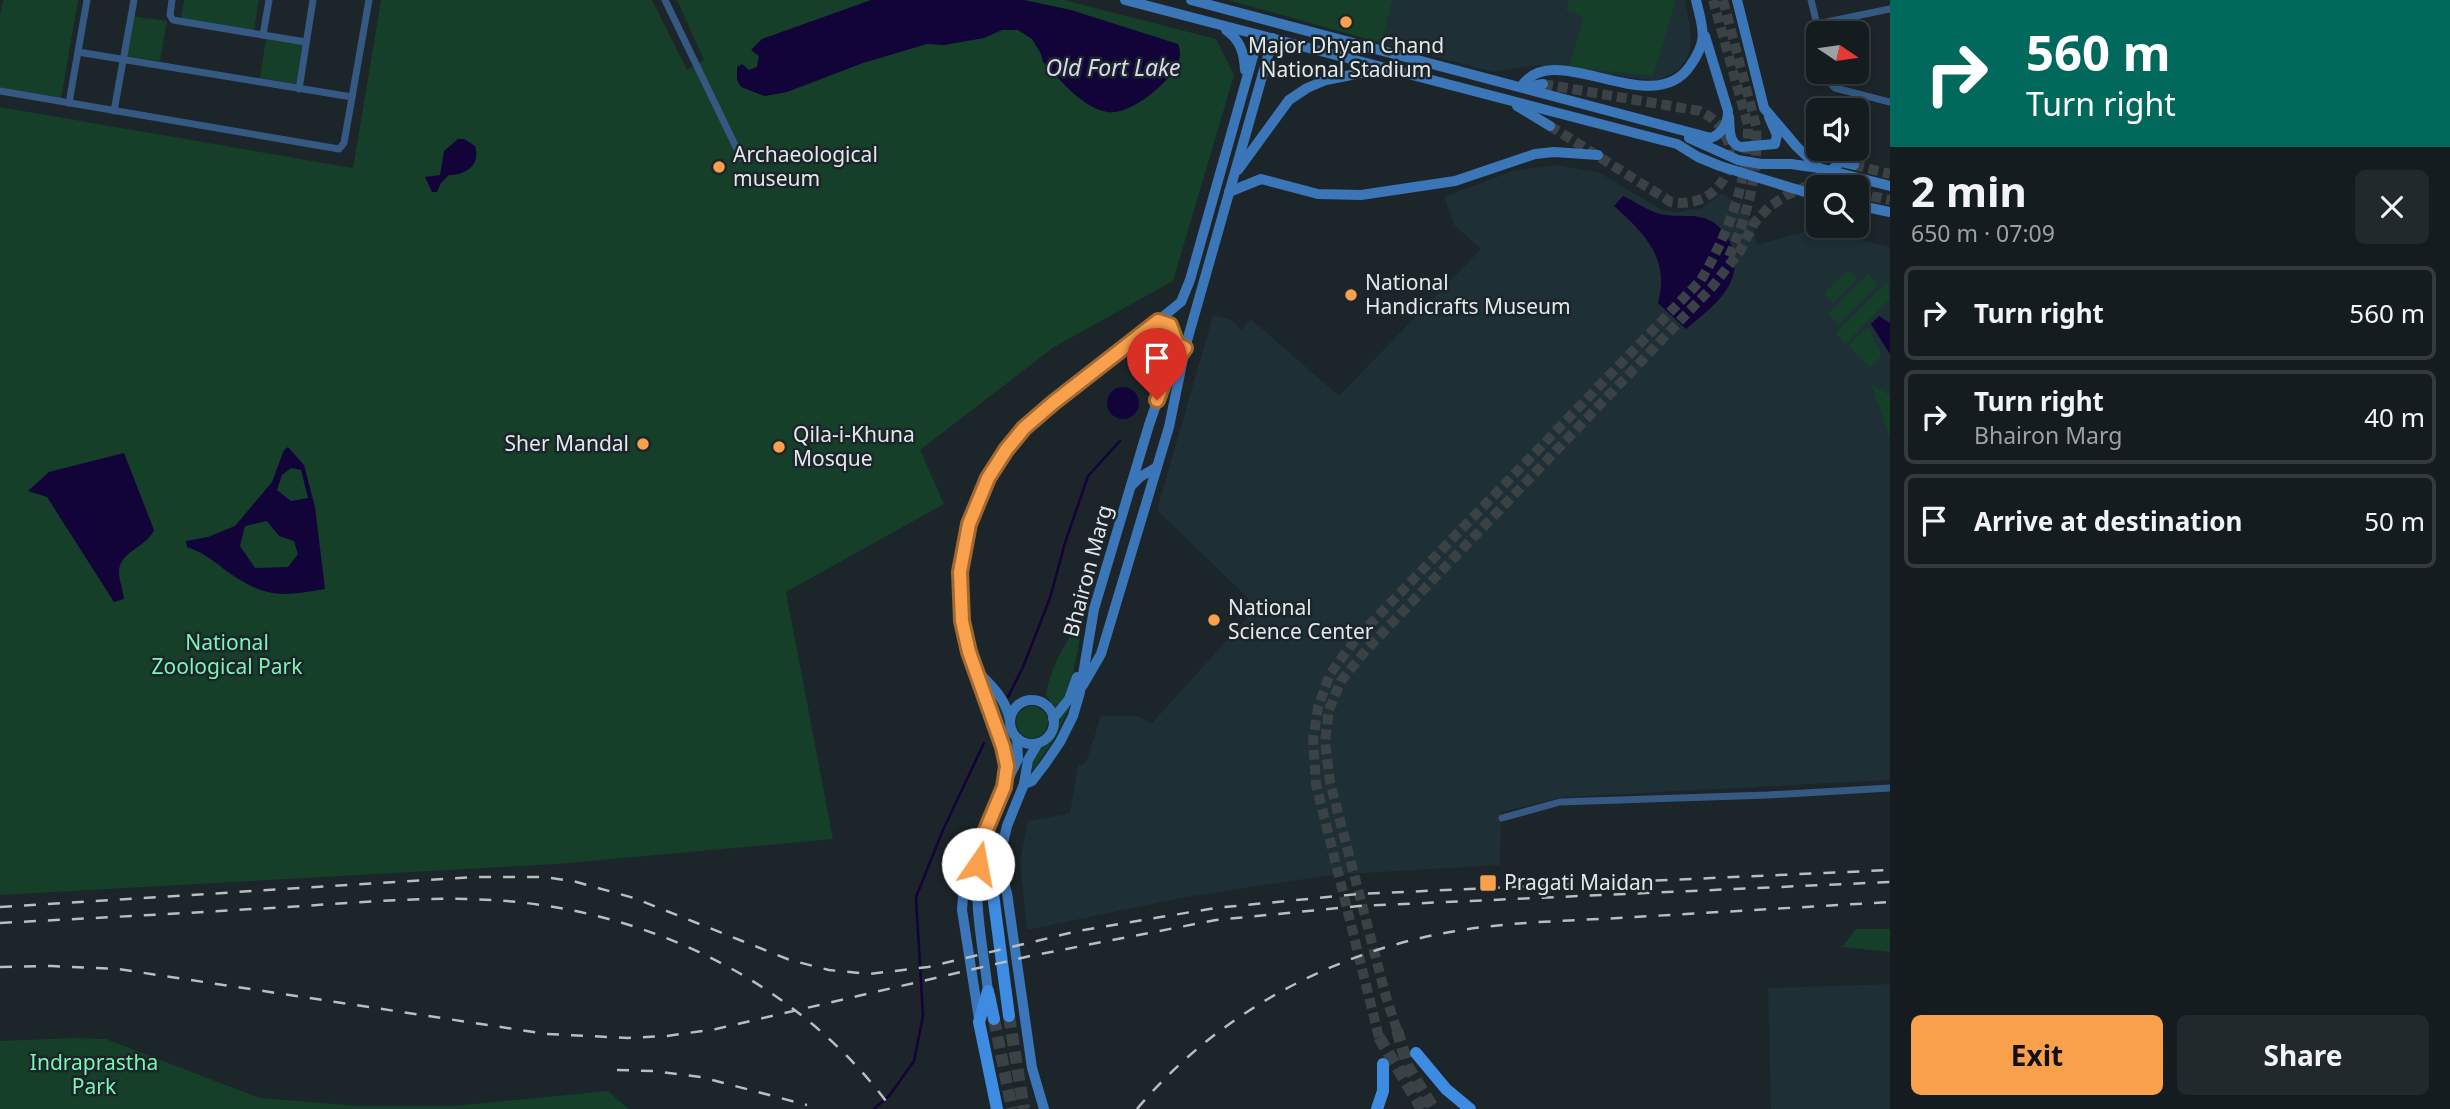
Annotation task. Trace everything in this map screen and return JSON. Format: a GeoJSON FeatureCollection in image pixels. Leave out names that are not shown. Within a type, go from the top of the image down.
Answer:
{"type":"FeatureCollection","features":[{"type":"Feature","properties":{"kind":"main road"},"geometry":{"type":"LineString","coordinates":[[1125,0],[1677,144],[1720,166],[1806,192]]}},
{"type":"Feature","properties":{"kind":"main road"},"geometry":{"type":"LineString","coordinates":[[1191,0],[1711,138],[1723,130],[1728,111]]}},
{"type":"Feature","properties":{"kind":"main road"},"geometry":{"type":"LineString","coordinates":[[1696,0],[1728,111],[1734,145],[1772,146],[1777,135],[1765,108],[1737,0]]}},
{"type":"Feature","properties":{"kind":"main road"},"geometry":{"type":"LineString","coordinates":[[1220,26],[1240,44],[1245,59],[1246,80]]}},
{"type":"Feature","properties":{"kind":"main road"},"geometry":{"type":"LineString","coordinates":[[1196,305],[1186,312],[1181,307],[1181,302],[1190,279],[1259,35]]}},
{"type":"Feature","properties":{"kind":"main road"},"geometry":{"type":"LineString","coordinates":[[1521,87],[1548,69],[1651,86],[1671,83],[1684,75],[1705,36]]}},
{"type":"Feature","properties":{"kind":"main road","name":"Bhairon Marg"},"geometry":{"type":"LineString","coordinates":[[1044,1109],[1032,1068],[1007,893],[998,864],[1007,827],[1022,788],[1032,781],[1060,742],[1073,716],[1080,692],[1094,609],[1130,486],[1166,376],[1185,350],[1273,38]]}},
{"type":"Feature","properties":{"kind":"main road"},"geometry":{"type":"LineString","coordinates":[[1233,177],[1289,100],[1307,88],[1326,80],[1361,73],[1393,71]]}},
{"type":"Feature","properties":{"kind":"main road"},"geometry":{"type":"LineString","coordinates":[[1521,87],[1543,84]]}},
{"type":"Feature","properties":{"kind":"main road"},"geometry":{"type":"LineString","coordinates":[[1502,98],[1550,126]]}},
{"type":"Feature","properties":{"kind":"main road"},"geometry":{"type":"LineString","coordinates":[[1765,108],[1797,147],[1825,169]]}},
{"type":"Feature","properties":{"kind":"main road"},"geometry":{"type":"LineString","coordinates":[[1671,128],[1738,160],[1825,169],[1890,186]]}},
{"type":"Feature","properties":{"kind":"main road"},"geometry":{"type":"LineString","coordinates":[[1229,191],[1261,179],[1318,194],[1361,195],[1455,181],[1535,154],[1554,152],[1598,155]]}},
{"type":"Feature","properties":{"kind":"main road"},"geometry":{"type":"LineString","coordinates":[[1825,169],[1841,162],[1854,165]]}},
{"type":"Feature","properties":{"kind":"main road"},"geometry":{"type":"LineString","coordinates":[[1825,169],[1825,175]]}},
{"type":"Feature","properties":{"kind":"main road"},"geometry":{"type":"LineString","coordinates":[[1869,208],[1890,212]]}},
{"type":"Feature","properties":{"kind":"main road"},"geometry":{"type":"LineString","coordinates":[[1004,787],[1006,758],[974,667],[962,621],[960,572],[969,524],[988,478],[1006,450],[1034,419],[1181,302]]}},
{"type":"Feature","properties":{"kind":"main road"},"geometry":{"type":"LineString","coordinates":[[1080,692],[1101,654],[1175,406],[1185,350],[1177,344],[1170,325],[1158,321]]}},
{"type":"Feature","properties":{"kind":"main road"},"geometry":{"type":"LineString","coordinates":[[1130,486],[1157,467]]}},
{"type":"Feature","properties":{"kind":"main road"},"geometry":{"type":"LineString","coordinates":[[1017,738],[1029,744],[1038,743],[1051,732],[1054,719],[1069,699],[1087,652]]}},
{"type":"Feature","properties":{"kind":"main road"},"geometry":{"type":"LineString","coordinates":[[974,667],[999,693],[1017,738],[1018,759],[965,872],[962,910],[979,1022],[997,1109]]}},
{"type":"Feature","properties":{"kind":"main road"},"geometry":{"type":"LineString","coordinates":[[1010,721],[1015,708],[1032,700],[1044,704],[1054,719]]}},
{"type":"Feature","properties":{"kind":"main road"},"geometry":{"type":"LineString","coordinates":[[1004,787],[1022,788],[1028,760],[1038,743]]}},
{"type":"Feature","properties":{"kind":"main road"},"geometry":{"type":"LineString","coordinates":[[983,837],[978,864],[978,905],[994,1019]]}},
{"type":"Feature","properties":{"kind":"main road"},"geometry":{"type":"LineString","coordinates":[[998,864],[993,894],[1009,1016]]}},
{"type":"Feature","properties":{"kind":"main road"},"geometry":{"type":"LineString","coordinates":[[979,1022],[988,991]]}},
{"type":"Feature","properties":{"kind":"main road"},"geometry":{"type":"LineString","coordinates":[[1416,1053],[1441,1084],[1470,1109]]}},
{"type":"Feature","properties":{"kind":"main road"},"geometry":{"type":"LineString","coordinates":[[1377,1109],[1383,1091],[1384,1064]]}},
{"type":"Feature","properties":{"kind":"street"},"geometry":{"type":"LineString","coordinates":[[69,103],[87,0]]}},
{"type":"Feature","properties":{"kind":"street"},"geometry":{"type":"LineString","coordinates":[[114,111],[134,0]]}},
{"type":"Feature","properties":{"kind":"street"},"geometry":{"type":"LineString","coordinates":[[172,0],[170,15],[173,20],[306,42]]}},
{"type":"Feature","properties":{"kind":"street"},"geometry":{"type":"LineString","coordinates":[[262,35],[269,0]]}},
{"type":"Feature","properties":{"kind":"street"},"geometry":{"type":"LineString","coordinates":[[299,89],[313,0]]}},
{"type":"Feature","properties":{"kind":"street"},"geometry":{"type":"LineString","coordinates":[[0,91],[335,150],[344,143],[369,0]]}},
{"type":"Feature","properties":{"kind":"street"},"geometry":{"type":"LineString","coordinates":[[665,0],[736,147]]}},
{"type":"Feature","properties":{"kind":"street"},"geometry":{"type":"LineString","coordinates":[[1811,0],[1815,21]]}},
{"type":"Feature","properties":{"kind":"street"},"geometry":{"type":"LineString","coordinates":[[1831,21],[1890,9]]}},
{"type":"Feature","properties":{"kind":"street"},"geometry":{"type":"LineString","coordinates":[[78,52],[352,97]]}},
{"type":"Feature","properties":{"kind":"street"},"geometry":{"type":"LineString","coordinates":[[1831,84],[1839,90],[1890,102]]}},
{"type":"Feature","properties":{"kind":"street"},"geometry":{"type":"LineString","coordinates":[[1502,817],[1560,802],[1890,788]]}},
{"type":"Feature","properties":{"kind":"shaded area"},"geometry":{"type":"Polygon","coordinates":[[[1393,0],[1685,0],[1691,35],[1690,48],[1686,60],[1678,70],[1657,81],[1537,65],[1494,72],[1381,43],[1393,0]]]}},
{"type":"Feature","properties":{"kind":"shaded area","name":"Pragati Maidan"},"geometry":{"type":"Polygon","coordinates":[[[1557,165],[1600,173],[1662,210],[1679,212],[1702,208],[1722,193],[1740,205],[1748,216],[1757,245],[1806,231],[1806,238],[1852,238],[1890,247],[1890,780],[1564,797],[1501,812],[1500,865],[1332,875],[1186,897],[1027,930],[1020,861],[1028,821],[1070,813],[1078,766],[1086,762],[1101,716],[1138,716],[1151,724],[1257,607],[1157,510],[1213,315],[1232,320],[1241,330],[1251,319],[1339,396],[1481,249],[1454,225],[1444,197],[1515,170],[1557,165]]]}},
{"type":"Feature","properties":{"kind":"shaded area"},"geometry":{"type":"Polygon","coordinates":[[[1890,984],[1890,1109],[1771,1109],[1768,988],[1890,984]]]}},
{"type":"Feature","properties":{"kind":"green space"},"geometry":{"type":"Polygon","coordinates":[[[3,0],[78,0],[61,99],[0,89],[0,15],[3,0]]]}},
{"type":"Feature","properties":{"kind":"green space"},"geometry":{"type":"Polygon","coordinates":[[[184,0],[259,0],[254,30],[181,18],[184,0]]]}},
{"type":"Feature","properties":{"kind":"green space","name":"National Zoological Park"},"geometry":{"type":"Polygon","coordinates":[[[381,0],[652,0],[687,70],[704,60],[677,0],[1064,0],[1216,39],[1234,75],[1173,281],[1054,347],[920,450],[944,504],[786,592],[833,839],[557,864],[0,895],[0,107],[353,168],[381,0]]]}},
{"type":"Feature","properties":{"kind":"green space","name":"Major Dhyan Chand National Stadium"},"geometry":{"type":"Polygon","coordinates":[[[1228,0],[1393,0],[1381,43],[1228,0]]]}},
{"type":"Feature","properties":{"kind":"green space"},"geometry":{"type":"Polygon","coordinates":[[[1569,0],[1676,0],[1653,76],[1569,67],[1584,17],[1566,11],[1569,0]]]}},
{"type":"Feature","properties":{"kind":"green space"},"geometry":{"type":"Polygon","coordinates":[[[131,16],[167,21],[160,61],[125,56],[131,16]]]}},
{"type":"Feature","properties":{"kind":"green space"},"geometry":{"type":"Polygon","coordinates":[[[266,39],[302,44],[296,84],[260,78],[266,39]]]}},
{"type":"Feature","properties":{"kind":"green space"},"geometry":{"type":"Polygon","coordinates":[[[1848,269],[1858,279],[1833,303],[1824,293],[1848,269]]]}},
{"type":"Feature","properties":{"kind":"green space"},"geometry":{"type":"Polygon","coordinates":[[[1868,274],[1878,285],[1838,324],[1828,314],[1868,274]]]}},
{"type":"Feature","properties":{"kind":"green space"},"geometry":{"type":"Polygon","coordinates":[[[1888,281],[1890,299],[1845,344],[1835,333],[1888,281]]]}},
{"type":"Feature","properties":{"kind":"green space"},"geometry":{"type":"Polygon","coordinates":[[[1867,327],[1874,334],[1872,336],[1882,355],[1870,368],[1848,346],[1867,327]]]}},
{"type":"Feature","properties":{"kind":"green space"},"geometry":{"type":"Polygon","coordinates":[[[1871,384],[1890,395],[1890,440],[1871,384]]]}},
{"type":"Feature","properties":{"kind":"green space"},"geometry":{"type":"Polygon","coordinates":[[[1084,613],[1072,676],[1056,709],[1046,695],[1048,684],[1061,652],[1084,613]]]}},
{"type":"Feature","properties":{"kind":"green space"},"geometry":{"type":"Polygon","coordinates":[[[986,688],[1001,706],[1006,730],[1012,739],[1014,755],[1011,766],[1004,729],[986,688]]]}},
{"type":"Feature","properties":{"kind":"green space"},"geometry":{"type":"Polygon","coordinates":[[[1032,706],[1043,711],[1048,722],[1043,733],[1032,738],[1021,733],[1016,722],[1021,711],[1032,706]]]}},
{"type":"Feature","properties":{"kind":"green space"},"geometry":{"type":"Polygon","coordinates":[[[1070,706],[1054,740],[1032,771],[1036,755],[1055,735],[1062,715],[1070,706]]]}},
{"type":"Feature","properties":{"kind":"green space"},"geometry":{"type":"Polygon","coordinates":[[[1856,929],[1890,929],[1890,952],[1842,947],[1856,929]]]}},
{"type":"Feature","properties":{"kind":"green space","name":"Indraprastha Park"},"geometry":{"type":"Polygon","coordinates":[[[106,1039],[259,1098],[359,1106],[453,1106],[608,1091],[628,1109],[0,1109],[0,1041],[106,1039]]]}},
{"type":"Feature","properties":{"kind":"water","name":"Old Fort Lake"},"geometry":{"type":"Polygon","coordinates":[[[871,0],[1024,0],[1071,10],[1178,44],[1180,58],[1160,87],[1138,103],[1116,112],[1098,109],[1080,99],[1043,62],[1032,39],[1018,30],[1002,30],[984,38],[944,45],[927,44],[863,63],[787,92],[765,96],[741,87],[737,80],[737,67],[742,64],[749,70],[757,67],[759,56],[751,50],[762,39],[871,0]]]}},
{"type":"Feature","properties":{"kind":"water"},"geometry":{"type":"Polygon","coordinates":[[[458,139],[464,139],[475,146],[474,164],[466,171],[449,175],[437,192],[432,192],[425,177],[440,175],[444,151],[458,139]]]}},
{"type":"Feature","properties":{"kind":"water"},"geometry":{"type":"Polygon","coordinates":[[[1623,196],[1657,213],[1705,218],[1718,226],[1730,242],[1734,271],[1730,283],[1716,303],[1686,329],[1658,303],[1661,273],[1658,260],[1645,237],[1614,206],[1623,196]]]}},
{"type":"Feature","properties":{"kind":"water"},"geometry":{"type":"Polygon","coordinates":[[[1879,316],[1890,323],[1890,354],[1871,324],[1879,316]]]}},
{"type":"Feature","properties":{"kind":"water"},"geometry":{"type":"Polygon","coordinates":[[[1162,342],[1168,344],[1168,356],[1162,358],[1156,356],[1154,350],[1156,344],[1162,342]]]}},
{"type":"Feature","properties":{"kind":"water"},"geometry":{"type":"Polygon","coordinates":[[[1123,387],[1134,392],[1139,403],[1134,414],[1123,419],[1112,414],[1107,403],[1112,392],[1123,387]]]}},
{"type":"Feature","properties":{"kind":"water"},"geometry":{"type":"Polygon","coordinates":[[[288,447],[304,465],[315,507],[325,589],[284,594],[262,590],[187,547],[186,541],[208,537],[235,526],[272,482],[284,450],[288,447]],[[291,468],[282,475],[277,490],[291,501],[308,498],[301,470],[291,468]],[[267,521],[245,526],[240,546],[255,568],[288,567],[298,554],[294,541],[279,536],[267,521]]]}},
{"type":"Feature","properties":{"kind":"water"},"geometry":{"type":"Polygon","coordinates":[[[124,453],[154,530],[121,564],[119,574],[124,599],[114,602],[47,497],[28,491],[49,472],[124,453]]]}},
{"type":"Feature","properties":{"kind":"waterway"},"geometry":{"type":"LineString","coordinates":[[1008,697],[1050,598],[1088,476],[1120,441]]}},
{"type":"Feature","properties":{"kind":"waterway"},"geometry":{"type":"LineString","coordinates":[[874,1109],[889,1096],[914,1061],[923,1016],[916,897],[943,830],[984,743]]}},
{"type":"Feature","properties":{"kind":"tunnel"},"geometry":{"type":"LineString","coordinates":[[1379,1037],[1316,784],[1313,740],[1318,707],[1330,674],[1355,640],[1701,280],[1720,244],[1735,206],[1745,166],[1748,125],[1713,0]]}},
{"type":"Feature","properties":{"kind":"tunnel"},"geometry":{"type":"LineString","coordinates":[[1723,0],[1756,126],[1756,161],[1750,195],[1727,261]]}},
{"type":"Feature","properties":{"kind":"tunnel"},"geometry":{"type":"LineString","coordinates":[[1543,84],[1700,111],[1717,123],[1726,138],[1730,154],[1728,170],[1720,184],[1708,196],[1691,202],[1671,202],[1550,126]]}},
{"type":"Feature","properties":{"kind":"tunnel"},"geometry":{"type":"LineString","coordinates":[[736,147],[743,161]]}},
{"type":"Feature","properties":{"kind":"tunnel"},"geometry":{"type":"LineString","coordinates":[[1854,165],[1890,174]]}},
{"type":"Feature","properties":{"kind":"tunnel"},"geometry":{"type":"LineString","coordinates":[[1397,1030],[1330,782],[1325,741],[1329,710],[1341,681],[1367,649],[1712,287],[1740,251],[1754,223],[1769,207],[1806,186]]}},
{"type":"Feature","properties":{"kind":"tunnel"},"geometry":{"type":"LineString","coordinates":[[1869,196],[1890,200]]}},
{"type":"Feature","properties":{"kind":"tunnel"},"geometry":{"type":"LineString","coordinates":[[1009,1016],[1024,1109]]}},
{"type":"Feature","properties":{"kind":"tunnel"},"geometry":{"type":"LineString","coordinates":[[994,1019],[1012,1109]]}},
{"type":"Feature","properties":{"kind":"tunnel"},"geometry":{"type":"LineString","coordinates":[[1397,1030],[1408,1067],[1434,1109]]}},
{"type":"Feature","properties":{"kind":"tunnel"},"geometry":{"type":"LineString","coordinates":[[1379,1037],[1422,1109]]}},
{"type":"Feature","properties":{"kind":"railway"},"geometry":{"type":"LineString","coordinates":[[0,907],[475,877],[543,877],[573,881],[634,898],[790,960],[829,970],[869,974],[928,967],[1078,931],[1215,908],[1358,894],[1890,870]]}},
{"type":"Feature","properties":{"kind":"railway"},"geometry":{"type":"LineString","coordinates":[[0,967],[118,969],[547,1034],[628,1038],[716,1029],[1030,956],[1216,920],[1359,906],[1890,882]]}},
{"type":"Feature","properties":{"kind":"railway"},"geometry":{"type":"LineString","coordinates":[[0,923],[415,899],[492,900],[550,906],[607,919],[663,937],[716,960],[766,989],[812,1024],[855,1064],[892,1109]]}},
{"type":"Feature","properties":{"kind":"railway"},"geometry":{"type":"LineString","coordinates":[[1137,1109],[1168,1075],[1239,1017],[1319,972],[1405,942],[1473,928],[1519,923],[1890,902]]}},
{"type":"Feature","properties":{"kind":"railway"},"geometry":{"type":"LineString","coordinates":[[617,1070],[701,1077],[807,1105]]}},
{"type":"Feature","properties":{"kind":"place","name":"Major Dhyan Chand National Stadium"},"geometry":{"type":"Point","coordinates":[1346,22]}},
{"type":"Feature","properties":{"kind":"place","name":"Archaeological museum"},"geometry":{"type":"Point","coordinates":[719,167]}},
{"type":"Feature","properties":{"kind":"place","name":"National Handicrafts Museum"},"geometry":{"type":"Point","coordinates":[1351,295]}},
{"type":"Feature","properties":{"kind":"place","name":"Sher Mandal"},"geometry":{"type":"Point","coordinates":[643,444]}},
{"type":"Feature","properties":{"kind":"place","name":"Qila-i-Khuna Mosque"},"geometry":{"type":"Point","coordinates":[779,447]}},
{"type":"Feature","properties":{"kind":"place","name":"National Science Center"},"geometry":{"type":"Point","coordinates":[1214,620]}},
{"type":"Feature","properties":{"kind":"place","name":"Pragati Maidan"},"geometry":{"type":"Point","coordinates":[1488,883]}},
{"type":"Feature","properties":{"kind":"route"},"geometry":{"type":"LineString","coordinates":[[978,864],[983,837],[1007,774],[1003,747],[969,652],[962,621],[962,556],[980,493],[996,464],[1024,428],[1158,321],[1170,325],[1177,344],[1185,348],[1166,376],[1157,400]]}}]}
